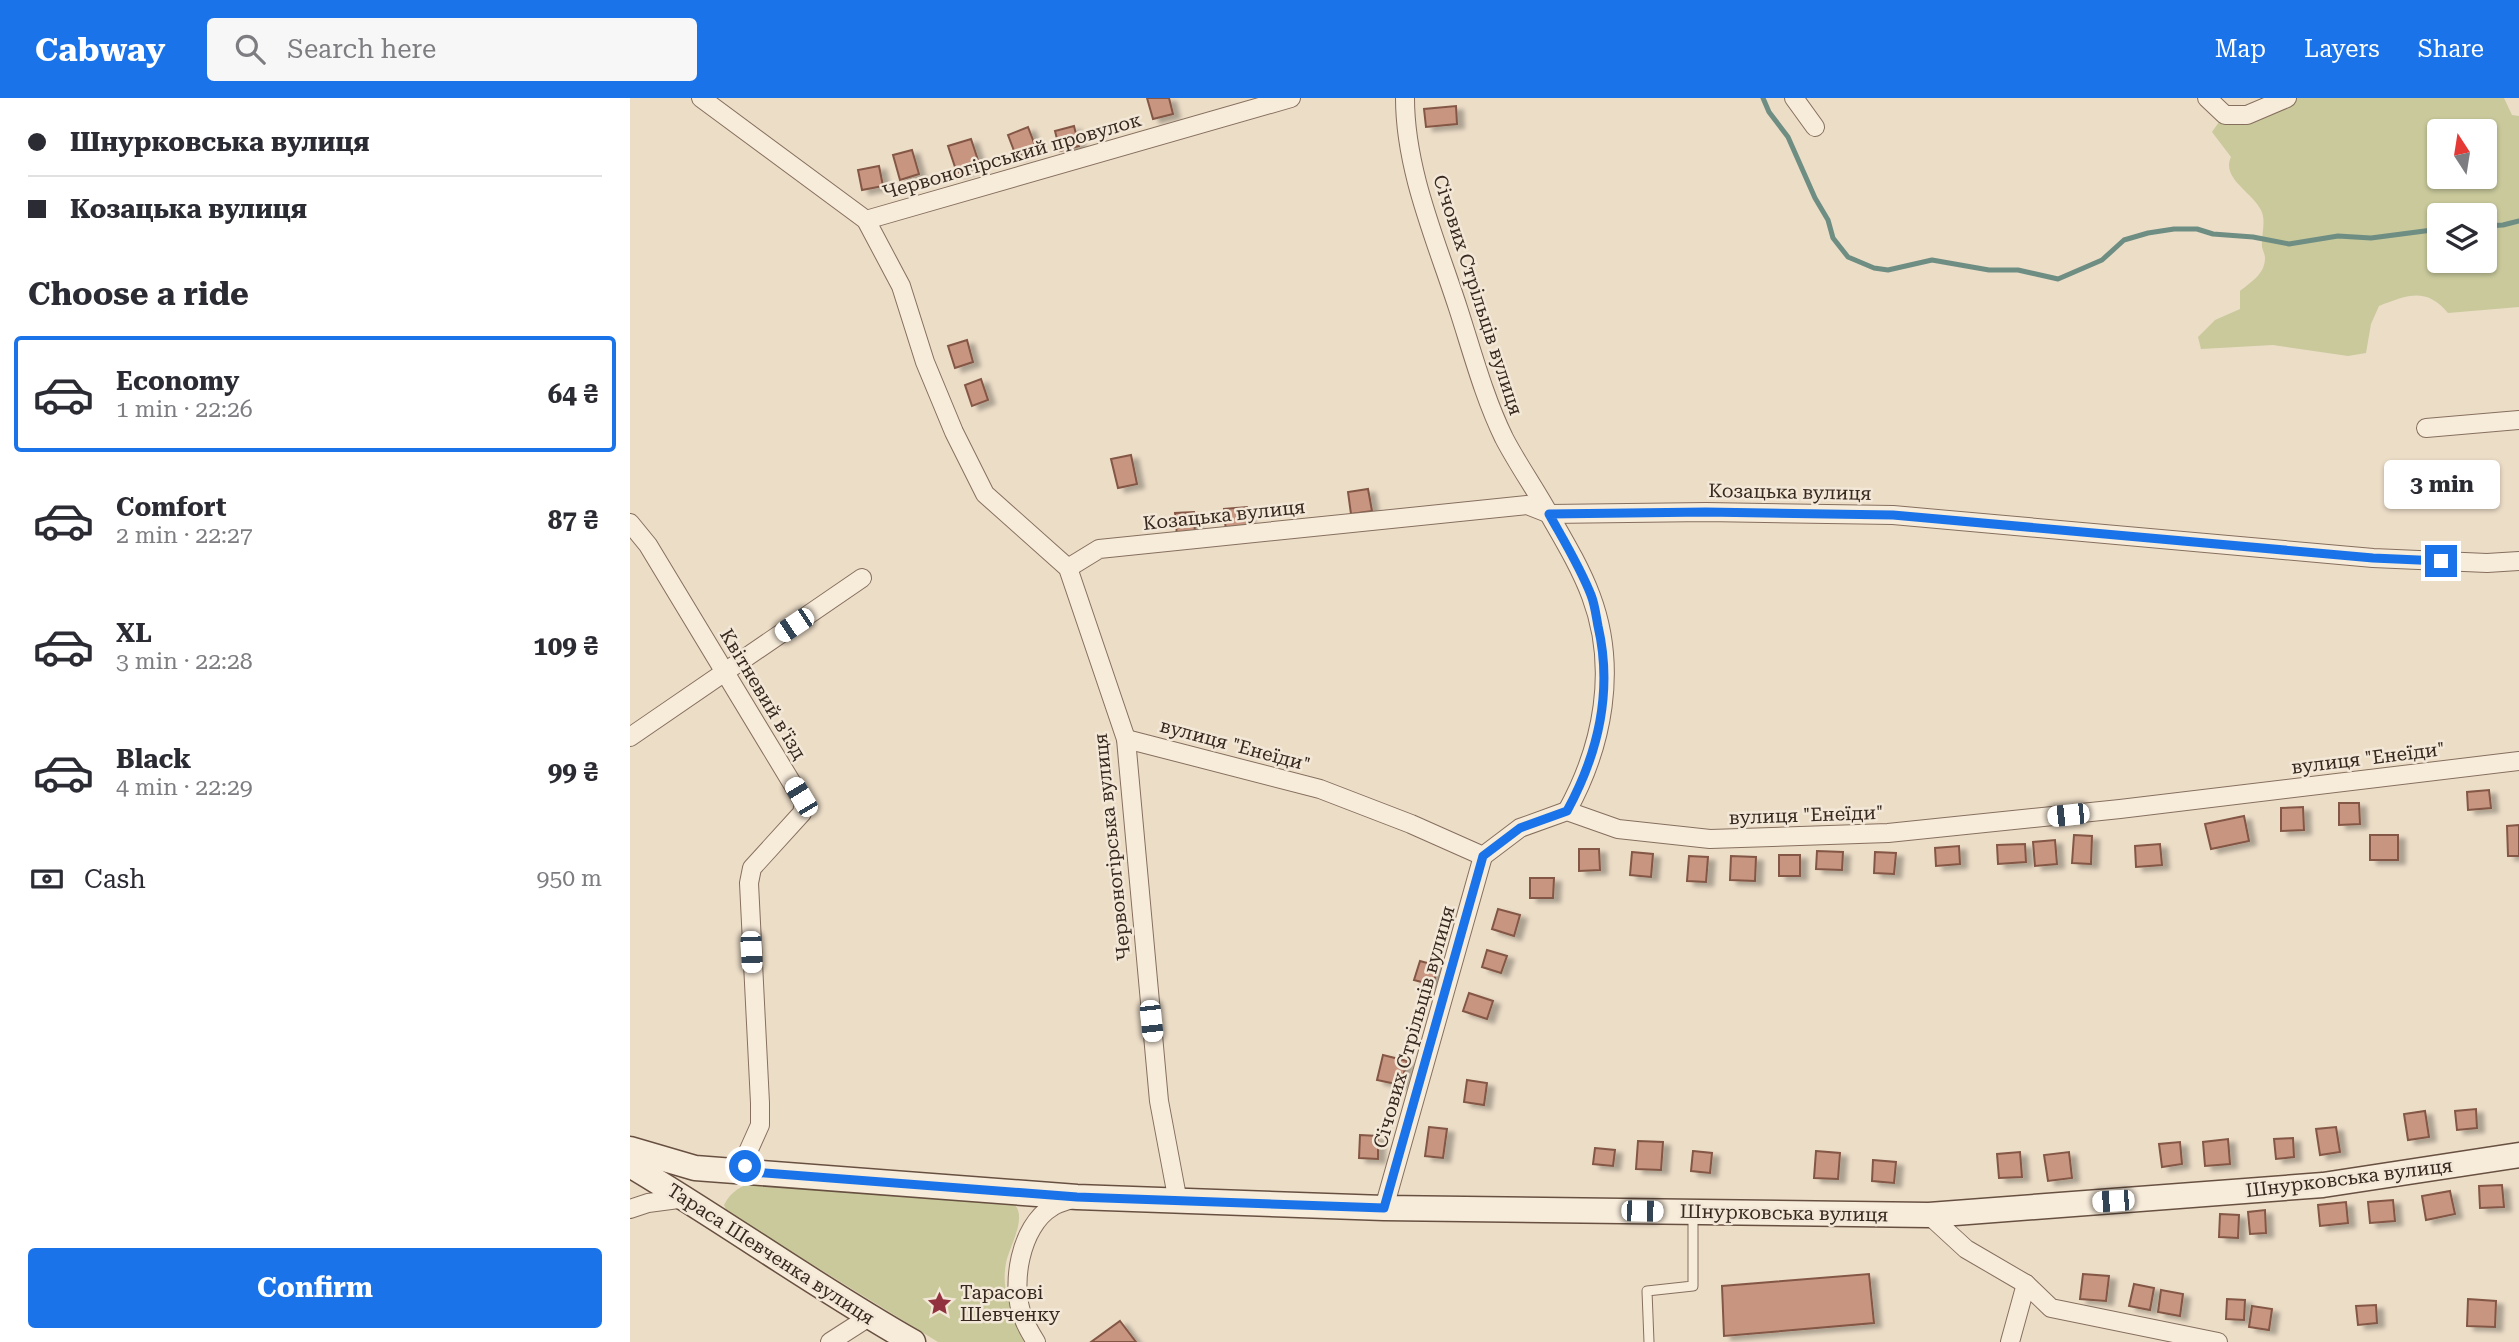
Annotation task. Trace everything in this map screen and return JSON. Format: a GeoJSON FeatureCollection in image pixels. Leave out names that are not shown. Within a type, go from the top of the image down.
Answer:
{"type":"FeatureCollection","features":[{"type":"Feature","properties":{"kind":"street"},"geometry":{"type":"LineString","coordinates":[[701,98],[866,220]]}},
{"type":"Feature","properties":{"kind":"street","name":"Червоногірський провулок"},"geometry":{"type":"LineString","coordinates":[[866,220],[1291,98]]}},
{"type":"Feature","properties":{"kind":"street","name":"Січових Стрільців вулиця"},"geometry":{"type":"LineString","coordinates":[[1405,98],[1408,145],[1488,397],[1504,438],[1549,514],[1592,597],[1606,683],[1601,721],[1590,762],[1567,811]]}},
{"type":"Feature","properties":{"kind":"street"},"geometry":{"type":"LineString","coordinates":[[1794,98],[1815,128]]}},
{"type":"Feature","properties":{"kind":"street"},"geometry":{"type":"LineString","coordinates":[[2207,98],[2225,115],[2247,115],[2287,98]]}},
{"type":"Feature","properties":{"kind":"street","name":"Червоногірська вулиця"},"geometry":{"type":"LineString","coordinates":[[866,220],[901,286],[925,362],[954,432],[985,494],[1068,568],[1126,739],[1159,1101],[1178,1202]]}},
{"type":"Feature","properties":{"kind":"street"},"geometry":{"type":"LineString","coordinates":[[2426,428],[2519,420]]}},
{"type":"Feature","properties":{"kind":"street","name":"Козацька вулиця"},"geometry":{"type":"LineString","coordinates":[[1068,568],[1099,549],[1527,505],[1549,514],[1706,512],[1893,515],[2373,558],[2487,563],[2519,561]]}},
{"type":"Feature","properties":{"kind":"street","name":"Квітневий в'їзд"},"geometry":{"type":"LineString","coordinates":[[630,523],[648,545],[804,803],[802,813],[752,869],[749,883],[760,1103],[760,1125],[747,1154],[745,1166],[751,1172]]}},
{"type":"Feature","properties":{"kind":"street"},"geometry":{"type":"LineString","coordinates":[[630,737],[862,578]]}},
{"type":"Feature","properties":{"kind":"street","name":"вулиця \"Енеїди\""},"geometry":{"type":"LineString","coordinates":[[1126,739],[1320,789],[1411,824],[1483,856]]}},
{"type":"Feature","properties":{"kind":"street","name":"вулиця \"Енеїди\""},"geometry":{"type":"LineString","coordinates":[[1567,811],[1618,829],[1710,839],[1888,833],[2120,809],[2519,761]]}},
{"type":"Feature","properties":{"kind":"street"},"geometry":{"type":"LineString","coordinates":[[1483,856],[1520,828],[1567,811]]}},
{"type":"Feature","properties":{"kind":"street","name":"Січових Стрільців вулиця"},"geometry":{"type":"LineString","coordinates":[[1384,1208],[1483,856]]}},
{"type":"Feature","properties":{"kind":"street","name":"Шнурковська вулиця"},"geometry":{"type":"LineString","coordinates":[[630,1149],[695,1168],[1077,1197],[1384,1208],[1929,1214],[2323,1185],[2519,1155]]}},
{"type":"Feature","properties":{"kind":"street","name":"Тараса Шевченка вулиця"},"geometry":{"type":"LineString","coordinates":[[630,1165],[869,1317],[914,1342]]}},
{"type":"Feature","properties":{"kind":"street"},"geometry":{"type":"LineString","coordinates":[[1036,1342],[1022,1316],[1017,1285],[1021,1253],[1034,1225],[1043,1214],[1051,1207],[1077,1197]]}},
{"type":"Feature","properties":{"kind":"street"},"geometry":{"type":"LineString","coordinates":[[630,1209],[648,1203],[685,1198]]}},
{"type":"Feature","properties":{"kind":"street"},"geometry":{"type":"LineString","coordinates":[[1929,1214],[1966,1249],[2026,1284],[2051,1308],[2218,1342]]}},
{"type":"Feature","properties":{"kind":"street"},"geometry":{"type":"LineString","coordinates":[[2010,1342],[2026,1284]]}},
{"type":"Feature","properties":{"kind":"street"},"geometry":{"type":"LineString","coordinates":[[830,1342],[869,1317]]}},
{"type":"Feature","properties":{"kind":"lane"},"geometry":{"type":"LineString","coordinates":[[1649,1342],[1647,1292],[1693,1286],[1693,1212]]}},
{"type":"Feature","properties":{"kind":"green space"},"geometry":{"type":"Polygon","coordinates":[[[2297,98],[2504,98],[2512,115],[2519,116],[2519,307],[2448,313],[2432,299],[2424,296],[2399,299],[2379,306],[2371,324],[2366,353],[2348,356],[2273,345],[2201,349],[2198,337],[2215,320],[2240,309],[2240,291],[2263,269],[2265,256],[2261,210],[2230,172],[2231,157],[2212,132],[2219,122],[2230,124],[2297,98]]]}},
{"type":"Feature","properties":{"kind":"green space"},"geometry":{"type":"Polygon","coordinates":[[[755,1182],[1015,1205],[1019,1218],[1006,1263],[1005,1286],[1027,1342],[938,1342],[727,1212],[724,1205],[730,1196],[741,1187],[755,1182]]]}},
{"type":"Feature","properties":{"kind":"building"},"geometry":{"type":"Polygon","coordinates":[[[1147,98],[1169,98],[1173,114],[1153,119],[1147,98]]]}},
{"type":"Feature","properties":{"kind":"building"},"geometry":{"type":"Polygon","coordinates":[[[1456,106],[1457,124],[1426,127],[1424,109],[1456,106]]]}},
{"type":"Feature","properties":{"kind":"building"},"geometry":{"type":"Polygon","coordinates":[[[1074,126],[1079,146],[1060,151],[1055,131],[1074,126]]]}},
{"type":"Feature","properties":{"kind":"building"},"geometry":{"type":"Polygon","coordinates":[[[1028,127],[1036,148],[1016,156],[1008,135],[1028,127]]]}},
{"type":"Feature","properties":{"kind":"building"},"geometry":{"type":"Polygon","coordinates":[[[971,139],[980,166],[957,173],[948,146],[971,139]]]}},
{"type":"Feature","properties":{"kind":"building"},"geometry":{"type":"Polygon","coordinates":[[[912,150],[919,174],[900,180],[893,155],[912,150]]]}},
{"type":"Feature","properties":{"kind":"building"},"geometry":{"type":"Polygon","coordinates":[[[879,166],[883,186],[862,190],[858,170],[879,166]]]}},
{"type":"Feature","properties":{"kind":"building"},"geometry":{"type":"Polygon","coordinates":[[[967,340],[973,362],[955,368],[948,346],[967,340]]]}},
{"type":"Feature","properties":{"kind":"building"},"geometry":{"type":"Polygon","coordinates":[[[981,379],[988,400],[972,406],[965,385],[981,379]]]}},
{"type":"Feature","properties":{"kind":"building"},"geometry":{"type":"Polygon","coordinates":[[[1131,455],[1137,484],[1118,488],[1111,459],[1131,455]]]}},
{"type":"Feature","properties":{"kind":"building"},"geometry":{"type":"Polygon","coordinates":[[[1368,489],[1372,511],[1351,514],[1348,492],[1368,489]]]}},
{"type":"Feature","properties":{"kind":"building"},"geometry":{"type":"Polygon","coordinates":[[[1247,507],[1249,529],[1226,532],[1224,509],[1247,507]]]}},
{"type":"Feature","properties":{"kind":"building"},"geometry":{"type":"Polygon","coordinates":[[[1194,512],[1195,535],[1177,536],[1175,513],[1194,512]]]}},
{"type":"Feature","properties":{"kind":"building"},"geometry":{"type":"Polygon","coordinates":[[[2489,790],[2491,808],[2468,810],[2467,792],[2489,790]]]}},
{"type":"Feature","properties":{"kind":"building"},"geometry":{"type":"Polygon","coordinates":[[[2339,803],[2359,803],[2360,824],[2339,825],[2339,803]]]}},
{"type":"Feature","properties":{"kind":"building"},"geometry":{"type":"Polygon","coordinates":[[[2303,807],[2304,830],[2281,831],[2281,808],[2303,807]]]}},
{"type":"Feature","properties":{"kind":"building"},"geometry":{"type":"Polygon","coordinates":[[[2244,816],[2249,841],[2211,849],[2205,824],[2244,816]]]}},
{"type":"Feature","properties":{"kind":"building"},"geometry":{"type":"Polygon","coordinates":[[[2519,825],[2519,856],[2508,856],[2507,826],[2519,825]]]}},
{"type":"Feature","properties":{"kind":"building"},"geometry":{"type":"Polygon","coordinates":[[[2074,835],[2092,836],[2091,864],[2072,863],[2074,835]]]}},
{"type":"Feature","properties":{"kind":"building"},"geometry":{"type":"Polygon","coordinates":[[[2370,835],[2398,835],[2398,860],[2370,860],[2370,835]]]}},
{"type":"Feature","properties":{"kind":"building"},"geometry":{"type":"Polygon","coordinates":[[[2055,840],[2057,864],[2035,866],[2033,842],[2055,840]]]}},
{"type":"Feature","properties":{"kind":"building"},"geometry":{"type":"Polygon","coordinates":[[[2025,844],[2026,862],[1998,864],[1997,845],[2025,844]]]}},
{"type":"Feature","properties":{"kind":"building"},"geometry":{"type":"Polygon","coordinates":[[[2160,844],[2162,865],[2136,867],[2135,846],[2160,844]]]}},
{"type":"Feature","properties":{"kind":"building"},"geometry":{"type":"Polygon","coordinates":[[[1959,846],[1960,864],[1936,866],[1935,848],[1959,846]]]}},
{"type":"Feature","properties":{"kind":"building"},"geometry":{"type":"Polygon","coordinates":[[[1579,849],[1599,849],[1600,870],[1579,871],[1579,849]]]}},
{"type":"Feature","properties":{"kind":"building"},"geometry":{"type":"Polygon","coordinates":[[[1817,851],[1843,852],[1842,870],[1816,869],[1817,851]]]}},
{"type":"Feature","properties":{"kind":"building"},"geometry":{"type":"Polygon","coordinates":[[[1632,852],[1653,854],[1651,877],[1630,875],[1632,852]]]}},
{"type":"Feature","properties":{"kind":"building"},"geometry":{"type":"Polygon","coordinates":[[[1875,852],[1896,853],[1894,874],[1874,873],[1875,852]]]}},
{"type":"Feature","properties":{"kind":"building"},"geometry":{"type":"Polygon","coordinates":[[[1779,855],[1800,855],[1800,876],[1779,876],[1779,855]]]}},
{"type":"Feature","properties":{"kind":"building"},"geometry":{"type":"Polygon","coordinates":[[[1689,856],[1708,857],[1706,882],[1687,881],[1689,856]]]}},
{"type":"Feature","properties":{"kind":"building"},"geometry":{"type":"Polygon","coordinates":[[[1731,856],[1756,857],[1755,881],[1730,880],[1731,856]]]}},
{"type":"Feature","properties":{"kind":"building"},"geometry":{"type":"Polygon","coordinates":[[[1530,878],[1554,878],[1553,898],[1530,898],[1530,878]]]}},
{"type":"Feature","properties":{"kind":"building"},"geometry":{"type":"Polygon","coordinates":[[[1498,909],[1520,915],[1514,936],[1492,929],[1498,909]]]}},
{"type":"Feature","properties":{"kind":"building"},"geometry":{"type":"Polygon","coordinates":[[[1487,950],[1507,956],[1501,973],[1482,967],[1487,950]]]}},
{"type":"Feature","properties":{"kind":"building"},"geometry":{"type":"Polygon","coordinates":[[[1420,961],[1438,966],[1433,985],[1414,980],[1420,961]]]}},
{"type":"Feature","properties":{"kind":"building"},"geometry":{"type":"Polygon","coordinates":[[[1469,993],[1493,1001],[1487,1019],[1463,1011],[1469,993]]]}},
{"type":"Feature","properties":{"kind":"building"},"geometry":{"type":"Polygon","coordinates":[[[1383,1055],[1407,1061],[1401,1085],[1377,1080],[1383,1055]]]}},
{"type":"Feature","properties":{"kind":"building"},"geometry":{"type":"Polygon","coordinates":[[[1467,1080],[1487,1083],[1484,1105],[1464,1102],[1467,1080]]]}},
{"type":"Feature","properties":{"kind":"building"},"geometry":{"type":"Polygon","coordinates":[[[2476,1109],[2477,1128],[2457,1130],[2455,1111],[2476,1109]]]}},
{"type":"Feature","properties":{"kind":"building"},"geometry":{"type":"Polygon","coordinates":[[[2425,1111],[2429,1137],[2408,1140],[2404,1114],[2425,1111]]]}},
{"type":"Feature","properties":{"kind":"building"},"geometry":{"type":"Polygon","coordinates":[[[1429,1127],[1447,1129],[1443,1158],[1425,1156],[1429,1127]]]}},
{"type":"Feature","properties":{"kind":"building"},"geometry":{"type":"Polygon","coordinates":[[[2336,1127],[2340,1152],[2320,1155],[2316,1129],[2336,1127]]]}},
{"type":"Feature","properties":{"kind":"building"},"geometry":{"type":"Polygon","coordinates":[[[1360,1135],[1378,1136],[1378,1159],[1359,1158],[1360,1135]]]}},
{"type":"Feature","properties":{"kind":"building"},"geometry":{"type":"Polygon","coordinates":[[[2293,1138],[2294,1157],[2276,1159],[2274,1139],[2293,1138]]]}},
{"type":"Feature","properties":{"kind":"building"},"geometry":{"type":"Polygon","coordinates":[[[2228,1139],[2230,1164],[2205,1166],[2203,1142],[2228,1139]]]}},
{"type":"Feature","properties":{"kind":"building"},"geometry":{"type":"Polygon","coordinates":[[[1638,1141],[1663,1142],[1661,1170],[1636,1169],[1638,1141]]]}},
{"type":"Feature","properties":{"kind":"building"},"geometry":{"type":"Polygon","coordinates":[[[2180,1142],[2182,1164],[2162,1167],[2159,1144],[2180,1142]]]}},
{"type":"Feature","properties":{"kind":"building"},"geometry":{"type":"Polygon","coordinates":[[[1595,1148],[1615,1150],[1613,1166],[1593,1164],[1595,1148]]]}},
{"type":"Feature","properties":{"kind":"building"},"geometry":{"type":"Polygon","coordinates":[[[1693,1151],[1712,1153],[1710,1173],[1691,1171],[1693,1151]]]}},
{"type":"Feature","properties":{"kind":"building"},"geometry":{"type":"Polygon","coordinates":[[[1816,1151],[1840,1153],[1838,1179],[1814,1178],[1816,1151]]]}},
{"type":"Feature","properties":{"kind":"building"},"geometry":{"type":"Polygon","coordinates":[[[2020,1152],[2022,1177],[1999,1178],[1997,1154],[2020,1152]]]}},
{"type":"Feature","properties":{"kind":"building"},"geometry":{"type":"Polygon","coordinates":[[[2069,1152],[2072,1178],[2048,1181],[2044,1155],[2069,1152]]]}},
{"type":"Feature","properties":{"kind":"building"},"geometry":{"type":"Polygon","coordinates":[[[1873,1160],[1896,1162],[1894,1183],[1872,1181],[1873,1160]]]}},
{"type":"Feature","properties":{"kind":"building"},"geometry":{"type":"Polygon","coordinates":[[[2502,1185],[2504,1207],[2480,1208],[2479,1186],[2502,1185]]]}},
{"type":"Feature","properties":{"kind":"building"},"geometry":{"type":"Polygon","coordinates":[[[2450,1191],[2455,1214],[2426,1220],[2422,1196],[2450,1191]]]}},
{"type":"Feature","properties":{"kind":"building"},"geometry":{"type":"Polygon","coordinates":[[[2393,1200],[2395,1221],[2370,1223],[2368,1202],[2393,1200]]]}},
{"type":"Feature","properties":{"kind":"building"},"geometry":{"type":"Polygon","coordinates":[[[2346,1202],[2348,1223],[2320,1226],[2318,1205],[2346,1202]]]}},
{"type":"Feature","properties":{"kind":"building"},"geometry":{"type":"Polygon","coordinates":[[[2265,1210],[2266,1233],[2250,1234],[2248,1212],[2265,1210]]]}},
{"type":"Feature","properties":{"kind":"building"},"geometry":{"type":"Polygon","coordinates":[[[2220,1214],[2239,1215],[2238,1238],[2219,1237],[2220,1214]]]}},
{"type":"Feature","properties":{"kind":"building"},"geometry":{"type":"Polygon","coordinates":[[[1869,1274],[1874,1323],[1724,1336],[1722,1286],[1869,1274]]]}},
{"type":"Feature","properties":{"kind":"building"},"geometry":{"type":"Polygon","coordinates":[[[2083,1274],[2109,1276],[2106,1301],[2080,1299],[2083,1274]]]}},
{"type":"Feature","properties":{"kind":"building"},"geometry":{"type":"Polygon","coordinates":[[[2134,1284],[2154,1288],[2150,1310],[2129,1306],[2134,1284]]]}},
{"type":"Feature","properties":{"kind":"building"},"geometry":{"type":"Polygon","coordinates":[[[2161,1290],[2183,1294],[2180,1316],[2158,1312],[2161,1290]]]}},
{"type":"Feature","properties":{"kind":"building"},"geometry":{"type":"Polygon","coordinates":[[[2227,1299],[2245,1300],[2244,1320],[2226,1319],[2227,1299]]]}},
{"type":"Feature","properties":{"kind":"building"},"geometry":{"type":"Polygon","coordinates":[[[2468,1299],[2496,1301],[2495,1327],[2467,1326],[2468,1299]]]}},
{"type":"Feature","properties":{"kind":"building"},"geometry":{"type":"Polygon","coordinates":[[[2376,1305],[2377,1323],[2358,1325],[2356,1306],[2376,1305]]]}},
{"type":"Feature","properties":{"kind":"building"},"geometry":{"type":"Polygon","coordinates":[[[2252,1306],[2272,1309],[2269,1330],[2249,1327],[2252,1306]]]}},
{"type":"Feature","properties":{"kind":"building"},"geometry":{"type":"Polygon","coordinates":[[[1120,1321],[1136,1342],[1091,1342],[1120,1321]]]}},
{"type":"Feature","properties":{"kind":"waterway"},"geometry":{"type":"LineString","coordinates":[[1763,98],[1769,112],[1788,137],[1815,198],[1828,220],[1833,238],[1848,257],[1874,268],[1888,270],[1932,260],[1989,270],[2018,270],[2058,279],[2102,260],[2124,240],[2174,229],[2197,229],[2213,234],[2253,237],[2289,244],[2338,236],[2371,238],[2427,231]]}},
{"type":"Feature","properties":{"kind":"waterway"},"geometry":{"type":"LineString","coordinates":[[2497,225],[2519,221]]}},
{"type":"Feature","properties":{"kind":"place","name":"Тарасові Шевченку"},"geometry":{"type":"Point","coordinates":[940,1303]}},
{"type":"Feature","properties":{"kind":"route"},"geometry":{"type":"LineString","coordinates":[[745,1166],[751,1172],[1077,1197],[1384,1208],[1483,856],[1520,828],[1567,811],[1590,762],[1601,721],[1606,683],[1592,597],[1549,514],[1706,512],[1893,515],[2373,558],[2441,561]]}}]}
